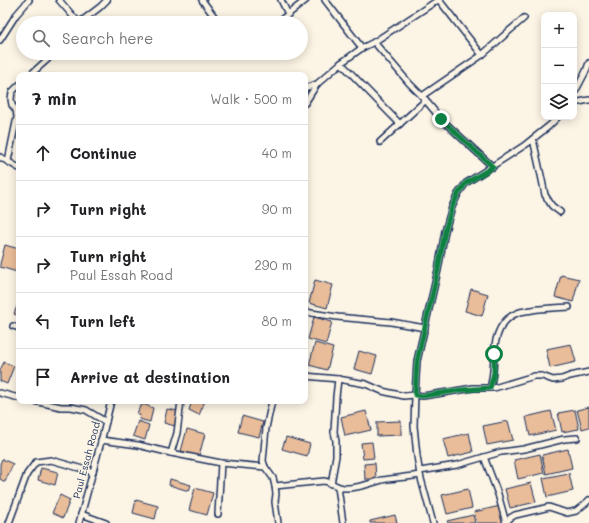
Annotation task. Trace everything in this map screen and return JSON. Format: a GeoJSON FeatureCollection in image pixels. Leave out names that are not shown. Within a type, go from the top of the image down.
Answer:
{"type":"FeatureCollection","features":[{"type":"Feature","properties":{"kind":"street"},"geometry":{"type":"LineString","coordinates":[[0,40],[29,0]]}},
{"type":"Feature","properties":{"kind":"street"},"geometry":{"type":"LineString","coordinates":[[59,0],[73,16]]}},
{"type":"Feature","properties":{"kind":"street"},"geometry":{"type":"LineString","coordinates":[[88,16],[107,0]]}},
{"type":"Feature","properties":{"kind":"street"},"geometry":{"type":"LineString","coordinates":[[202,0],[214,16]]}},
{"type":"Feature","properties":{"kind":"street"},"geometry":{"type":"LineString","coordinates":[[281,0],[288,14]]}},
{"type":"Feature","properties":{"kind":"street"},"geometry":{"type":"LineString","coordinates":[[286,16],[306,0]]}},
{"type":"Feature","properties":{"kind":"street"},"geometry":{"type":"LineString","coordinates":[[325,0],[362,48]]}},
{"type":"Feature","properties":{"kind":"street"},"geometry":{"type":"LineString","coordinates":[[308,98],[317,84],[341,63],[362,48],[374,42],[439,0],[482,56]]}},
{"type":"Feature","properties":{"kind":"street"},"geometry":{"type":"LineString","coordinates":[[380,142],[400,124],[424,98],[482,56],[524,18]]}},
{"type":"Feature","properties":{"kind":"street"},"geometry":{"type":"LineString","coordinates":[[374,42],[441,119],[493,167]]}},
{"type":"Feature","properties":{"kind":"street"},"geometry":{"type":"LineString","coordinates":[[33,72],[47,60]]}},
{"type":"Feature","properties":{"kind":"street"},"geometry":{"type":"LineString","coordinates":[[341,63],[400,124]]}},
{"type":"Feature","properties":{"kind":"street"},"geometry":{"type":"LineString","coordinates":[[577,88],[589,64]]}},
{"type":"Feature","properties":{"kind":"street"},"geometry":{"type":"LineString","coordinates":[[308,87],[317,84]]}},
{"type":"Feature","properties":{"kind":"street"},"geometry":{"type":"LineString","coordinates":[[16,88],[12,92],[11,100],[12,105],[16,108]]}},
{"type":"Feature","properties":{"kind":"street"},"geometry":{"type":"LineString","coordinates":[[577,102],[589,100]]}},
{"type":"Feature","properties":{"kind":"street"},"geometry":{"type":"LineString","coordinates":[[433,523],[420,473],[414,426],[417,361],[438,270],[445,231],[452,207],[458,194],[466,183],[493,167],[532,139],[555,120]]}},
{"type":"Feature","properties":{"kind":"street"},"geometry":{"type":"LineString","coordinates":[[8,161],[16,122]]}},
{"type":"Feature","properties":{"kind":"street"},"geometry":{"type":"LineString","coordinates":[[532,139],[545,195],[552,206],[560,212]]}},
{"type":"Feature","properties":{"kind":"street"},"geometry":{"type":"LineString","coordinates":[[0,157],[16,166]]}},
{"type":"Feature","properties":{"kind":"street"},"geometry":{"type":"LineString","coordinates":[[490,388],[494,373],[496,341],[499,330],[506,319],[519,312],[547,308],[570,307]]}},
{"type":"Feature","properties":{"kind":"street"},"geometry":{"type":"LineString","coordinates":[[308,312],[391,322],[425,328]]}},
{"type":"Feature","properties":{"kind":"street"},"geometry":{"type":"LineString","coordinates":[[308,376],[338,379],[366,384],[382,391],[404,396],[423,396],[461,390],[494,388],[534,376],[542,376],[553,380],[589,372]]}},
{"type":"Feature","properties":{"kind":"street"},"geometry":{"type":"LineString","coordinates":[[332,484],[336,456],[336,441],[334,432],[338,379]]}},
{"type":"Feature","properties":{"kind":"street"},"geometry":{"type":"LineString","coordinates":[[0,393],[16,397]]}},
{"type":"Feature","properties":{"kind":"street"},"geometry":{"type":"LineString","coordinates":[[54,404],[86,410],[106,422]]}},
{"type":"Feature","properties":{"kind":"street","name":"Paul Essah Road"},"geometry":{"type":"LineString","coordinates":[[79,523],[110,404]]}},
{"type":"Feature","properties":{"kind":"street"},"geometry":{"type":"LineString","coordinates":[[171,453],[177,433],[181,404]]}},
{"type":"Feature","properties":{"kind":"street"},"geometry":{"type":"LineString","coordinates":[[271,404],[266,428],[263,461],[265,467],[273,478],[275,486],[275,502],[278,523]]}},
{"type":"Feature","properties":{"kind":"street"},"geometry":{"type":"LineString","coordinates":[[275,486],[320,481],[329,482],[338,487],[350,488],[382,480],[457,466],[501,452],[524,449],[577,438]]}},
{"type":"Feature","properties":{"kind":"street"},"geometry":{"type":"LineString","coordinates":[[101,440],[138,445],[222,463],[265,467]]}},
{"type":"Feature","properties":{"kind":"street"},"geometry":{"type":"LineString","coordinates":[[484,457],[498,494],[506,523],[515,515],[549,507],[567,513],[576,511],[589,500]]}},
{"type":"Feature","properties":{"kind":"street"},"geometry":{"type":"LineString","coordinates":[[9,523],[27,474],[36,462],[51,460],[93,472]]}},
{"type":"Feature","properties":{"kind":"street"},"geometry":{"type":"LineString","coordinates":[[218,514],[222,463]]}},
{"type":"Feature","properties":{"kind":"street"},"geometry":{"type":"LineString","coordinates":[[338,487],[343,523]]}},
{"type":"Feature","properties":{"kind":"street"},"geometry":{"type":"LineString","coordinates":[[81,514],[106,523]]}},
{"type":"Feature","properties":{"kind":"building"},"geometry":{"type":"Polygon","coordinates":[[[5,245],[16,248],[16,272],[0,267],[5,245]]]}},
{"type":"Feature","properties":{"kind":"building"},"geometry":{"type":"Polygon","coordinates":[[[561,275],[579,279],[573,302],[555,297],[561,275]]]}},
{"type":"Feature","properties":{"kind":"building"},"geometry":{"type":"Polygon","coordinates":[[[315,280],[333,285],[327,308],[309,303],[315,280]]]}},
{"type":"Feature","properties":{"kind":"building"},"geometry":{"type":"Polygon","coordinates":[[[471,289],[488,294],[482,316],[465,311],[471,289]]]}},
{"type":"Feature","properties":{"kind":"building"},"geometry":{"type":"Polygon","coordinates":[[[314,317],[332,322],[326,344],[308,339],[314,317]]]}},
{"type":"Feature","properties":{"kind":"building"},"geometry":{"type":"Polygon","coordinates":[[[315,343],[333,348],[327,370],[309,365],[315,343]]]}},
{"type":"Feature","properties":{"kind":"building"},"geometry":{"type":"Polygon","coordinates":[[[571,344],[576,362],[550,368],[546,349],[571,344]]]}},
{"type":"Feature","properties":{"kind":"building"},"geometry":{"type":"Polygon","coordinates":[[[359,351],[377,356],[372,374],[354,369],[359,351]]]}},
{"type":"Feature","properties":{"kind":"building"},"geometry":{"type":"Polygon","coordinates":[[[4,362],[14,366],[7,384],[0,381],[0,370],[4,362]]]}},
{"type":"Feature","properties":{"kind":"building"},"geometry":{"type":"Polygon","coordinates":[[[143,404],[153,408],[150,422],[139,419],[140,415],[137,414],[140,406],[143,404]]]}},
{"type":"Feature","properties":{"kind":"building"},"geometry":{"type":"Polygon","coordinates":[[[191,404],[204,404],[199,415],[189,410],[191,404]]]}},
{"type":"Feature","properties":{"kind":"building"},"geometry":{"type":"Polygon","coordinates":[[[589,407],[589,427],[582,429],[577,410],[589,407]]]}},
{"type":"Feature","properties":{"kind":"building"},"geometry":{"type":"Polygon","coordinates":[[[167,409],[178,411],[175,426],[164,423],[167,409]]]}},
{"type":"Feature","properties":{"kind":"building"},"geometry":{"type":"Polygon","coordinates":[[[575,410],[579,429],[562,432],[558,413],[575,410]]]}},
{"type":"Feature","properties":{"kind":"building"},"geometry":{"type":"Polygon","coordinates":[[[366,411],[371,430],[345,436],[341,417],[366,411]]]}},
{"type":"Feature","properties":{"kind":"building"},"geometry":{"type":"Polygon","coordinates":[[[551,411],[556,430],[530,436],[526,417],[551,411]]]}},
{"type":"Feature","properties":{"kind":"building"},"geometry":{"type":"Polygon","coordinates":[[[242,416],[263,422],[259,437],[238,432],[242,416]]]}},
{"type":"Feature","properties":{"kind":"building"},"geometry":{"type":"Polygon","coordinates":[[[138,421],[149,425],[145,440],[133,436],[138,421]]]}},
{"type":"Feature","properties":{"kind":"building"},"geometry":{"type":"Polygon","coordinates":[[[401,421],[401,435],[377,436],[377,422],[401,421]]]}},
{"type":"Feature","properties":{"kind":"building"},"geometry":{"type":"Polygon","coordinates":[[[508,421],[513,440],[487,445],[483,426],[508,421]]]}},
{"type":"Feature","properties":{"kind":"building"},"geometry":{"type":"Polygon","coordinates":[[[187,429],[205,434],[199,456],[181,451],[187,429]]]}},
{"type":"Feature","properties":{"kind":"building"},"geometry":{"type":"Polygon","coordinates":[[[469,433],[473,452],[448,458],[443,439],[469,433]]]}},
{"type":"Feature","properties":{"kind":"building"},"geometry":{"type":"Polygon","coordinates":[[[286,437],[310,444],[307,456],[282,449],[286,437]]]}},
{"type":"Feature","properties":{"kind":"building"},"geometry":{"type":"Polygon","coordinates":[[[372,442],[374,458],[363,459],[361,443],[372,442]]]}},
{"type":"Feature","properties":{"kind":"building"},"geometry":{"type":"Polygon","coordinates":[[[568,449],[572,468],[546,474],[542,455],[568,449]]]}},
{"type":"Feature","properties":{"kind":"building"},"geometry":{"type":"Polygon","coordinates":[[[540,454],[544,473],[518,479],[514,460],[540,454]]]}},
{"type":"Feature","properties":{"kind":"building"},"geometry":{"type":"Polygon","coordinates":[[[2,459],[13,464],[5,482],[0,479],[0,464],[2,459]]]}},
{"type":"Feature","properties":{"kind":"building"},"geometry":{"type":"Polygon","coordinates":[[[375,463],[376,479],[365,479],[364,464],[375,463]]]}},
{"type":"Feature","properties":{"kind":"building"},"geometry":{"type":"Polygon","coordinates":[[[41,468],[58,472],[55,485],[38,480],[41,468]]]}},
{"type":"Feature","properties":{"kind":"building"},"geometry":{"type":"Polygon","coordinates":[[[569,473],[573,491],[547,497],[543,478],[569,473]]]}},
{"type":"Feature","properties":{"kind":"building"},"geometry":{"type":"Polygon","coordinates":[[[170,479],[191,485],[189,491],[169,485],[170,479]]]}},
{"type":"Feature","properties":{"kind":"building"},"geometry":{"type":"Polygon","coordinates":[[[531,483],[536,502],[510,508],[505,489],[531,483]]]}},
{"type":"Feature","properties":{"kind":"building"},"geometry":{"type":"Polygon","coordinates":[[[195,488],[213,493],[207,515],[189,510],[195,488]]]}},
{"type":"Feature","properties":{"kind":"building"},"geometry":{"type":"Polygon","coordinates":[[[468,489],[472,508],[447,514],[442,495],[468,489]]]}},
{"type":"Feature","properties":{"kind":"building"},"geometry":{"type":"Polygon","coordinates":[[[60,495],[70,500],[63,518],[52,513],[60,495]]]}},
{"type":"Feature","properties":{"kind":"building"},"geometry":{"type":"Polygon","coordinates":[[[136,500],[158,506],[155,519],[133,513],[136,500]]]}},
{"type":"Feature","properties":{"kind":"building"},"geometry":{"type":"Polygon","coordinates":[[[500,506],[504,523],[477,523],[474,512],[500,506]]]}},
{"type":"Feature","properties":{"kind":"building"},"geometry":{"type":"Polygon","coordinates":[[[395,515],[397,523],[370,523],[370,521],[395,515]]]}},
{"type":"Feature","properties":{"kind":"building"},"geometry":{"type":"Polygon","coordinates":[[[473,515],[475,523],[448,523],[447,521],[473,515]]]}},
{"type":"Feature","properties":{"kind":"route"},"geometry":{"type":"LineString","coordinates":[[441,119],[493,167],[466,183],[458,194],[452,207],[445,231],[438,270],[417,361],[415,395],[423,396],[473,388],[490,388],[494,373],[494,354]]}}]}
